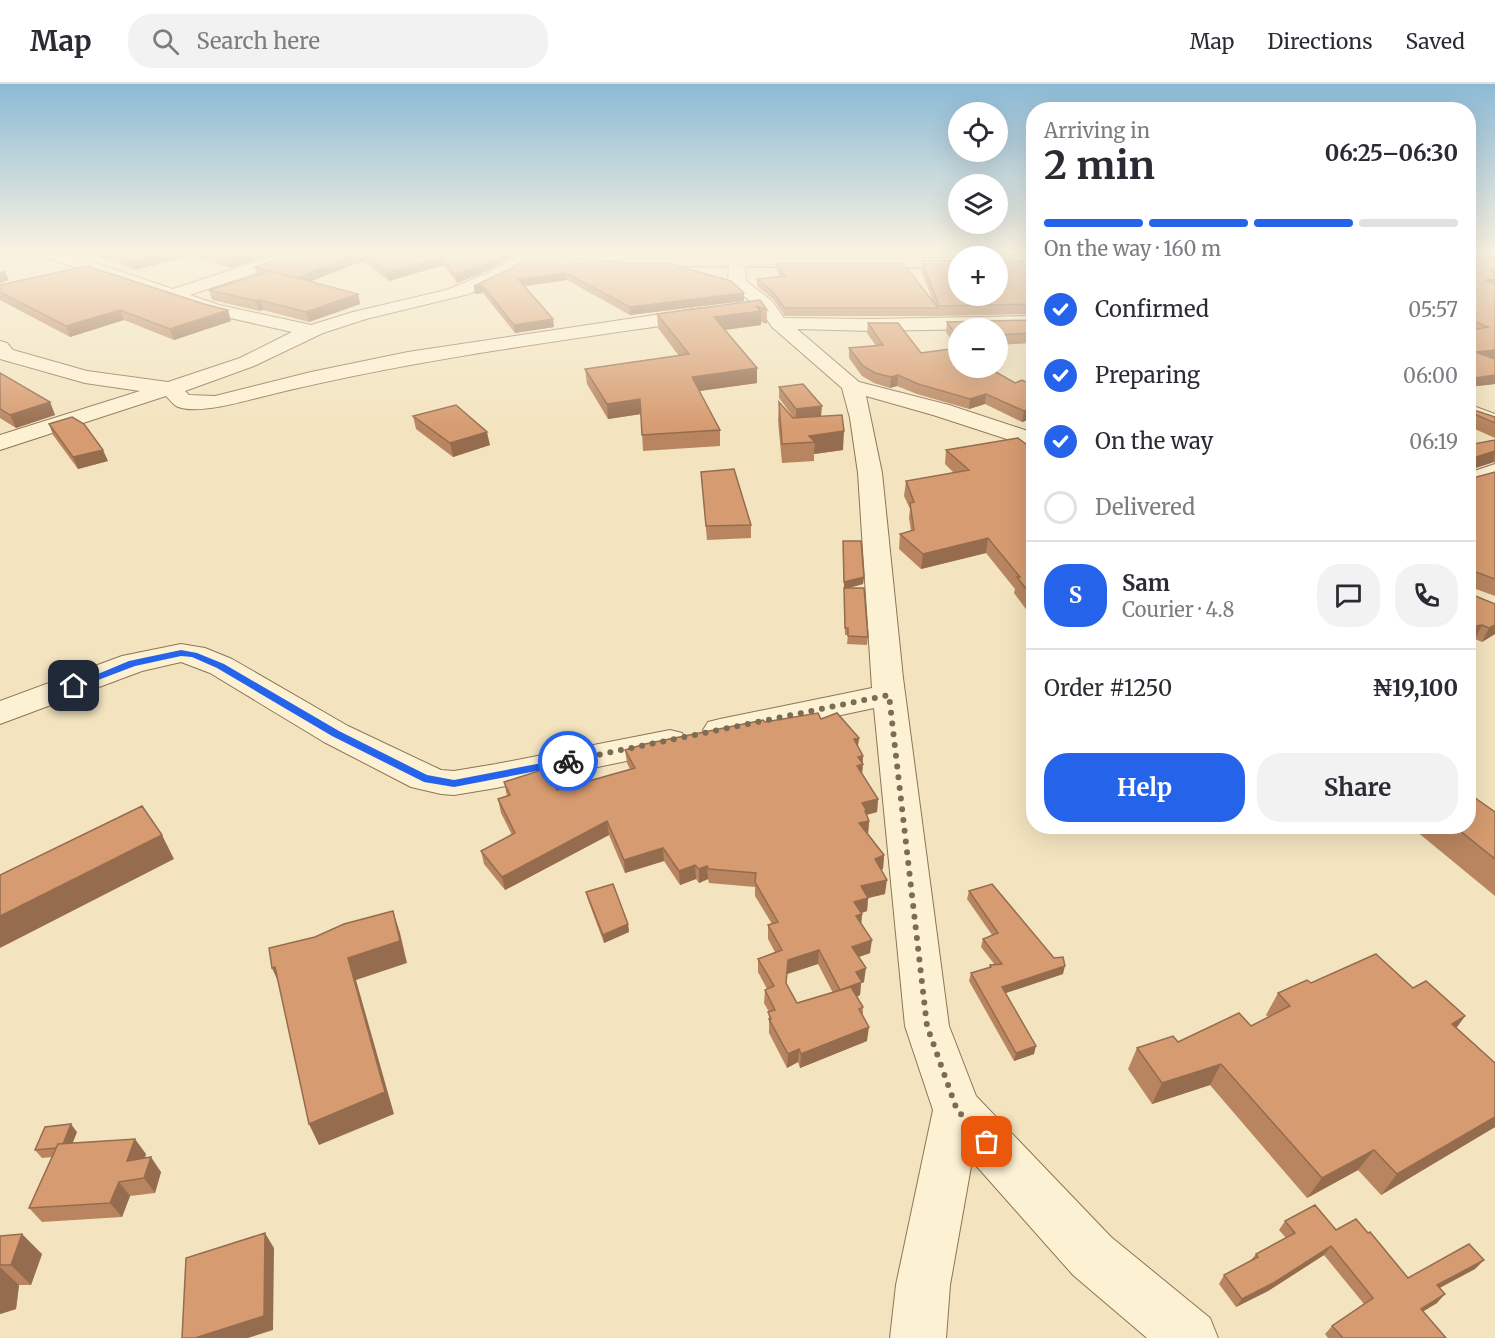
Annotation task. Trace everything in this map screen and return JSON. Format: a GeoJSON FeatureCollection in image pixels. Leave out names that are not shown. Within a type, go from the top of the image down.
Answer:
{"type":"FeatureCollection","features":[{"type":"Feature","properties":{"kind":"street"},"geometry":{"type":"LineString","coordinates":[[225,312],[314,331]]}},
{"type":"Feature","properties":{"kind":"street"},"geometry":{"type":"LineString","coordinates":[[0,443],[246,363],[314,331],[371,312]]}},
{"type":"Feature","properties":{"kind":"street"},"geometry":{"type":"LineString","coordinates":[[2,352],[85,377],[171,389],[183,400],[215,402],[311,378],[408,358],[716,312]]}},
{"type":"Feature","properties":{"kind":"street"},"geometry":{"type":"LineString","coordinates":[[762,312],[872,325],[1026,322]]}},
{"type":"Feature","properties":{"kind":"street"},"geometry":{"type":"LineString","coordinates":[[762,312],[852,386],[941,410],[1026,438]]}},
{"type":"Feature","properties":{"kind":"street"},"geometry":{"type":"LineString","coordinates":[[852,386],[861,418],[870,473],[889,695],[927,1026],[957,1110],[1092,1256],[1190,1338]]}},
{"type":"Feature","properties":{"kind":"street"},"geometry":{"type":"LineString","coordinates":[[1476,414],[1495,423]]}},
{"type":"Feature","properties":{"kind":"street"},"geometry":{"type":"LineString","coordinates":[[1476,479],[1495,471]]}},
{"type":"Feature","properties":{"kind":"street"},"geometry":{"type":"LineString","coordinates":[[0,713],[133,663],[181,653],[194,655],[221,666],[336,734],[424,778],[454,783],[889,695]]}},
{"type":"Feature","properties":{"kind":"street"},"geometry":{"type":"LineString","coordinates":[[918,1338],[923,1285],[957,1110]]}},
{"type":"Feature","properties":{"kind":"building"},"geometry":{"type":"Polygon","coordinates":[[[38,312],[115,312],[66,326],[38,312]]]}},
{"type":"Feature","properties":{"kind":"building"},"geometry":{"type":"Polygon","coordinates":[[[124,312],[223,312],[170,329],[124,312]]]}},
{"type":"Feature","properties":{"kind":"building"},"geometry":{"type":"Polygon","coordinates":[[[503,312],[546,312],[553,319],[514,325],[503,312]]]}},
{"type":"Feature","properties":{"kind":"building"},"geometry":{"type":"Polygon","coordinates":[[[675,312],[757,312],[714,317],[757,368],[692,377],[720,430],[642,435],[640,399],[607,404],[585,369],[689,354],[657,314],[675,312]]]}},
{"type":"Feature","properties":{"kind":"building"},"geometry":{"type":"Polygon","coordinates":[[[1476,312],[1495,312],[1495,350],[1476,352],[1476,329],[1488,327],[1476,322],[1476,312]]]}},
{"type":"Feature","properties":{"kind":"building"},"geometry":{"type":"Polygon","coordinates":[[[1026,320],[1026,333],[1008,334],[1008,321],[1026,320]]]}},
{"type":"Feature","properties":{"kind":"building"},"geometry":{"type":"Polygon","coordinates":[[[868,323],[898,323],[921,353],[948,349],[948,378],[1006,378],[1015,383],[1022,380],[1026,382],[1026,410],[986,394],[970,399],[918,384],[898,375],[891,377],[875,373],[863,366],[849,348],[883,345],[868,323]]]}},
{"type":"Feature","properties":{"kind":"building"},"geometry":{"type":"Polygon","coordinates":[[[1476,352],[1495,359],[1495,375],[1476,378],[1476,352]]]}},
{"type":"Feature","properties":{"kind":"building"},"geometry":{"type":"Polygon","coordinates":[[[0,373],[50,402],[10,415],[0,409],[0,373]]]}},
{"type":"Feature","properties":{"kind":"building"},"geometry":{"type":"Polygon","coordinates":[[[803,384],[822,406],[796,409],[779,387],[803,384]]]}},
{"type":"Feature","properties":{"kind":"building"},"geometry":{"type":"Polygon","coordinates":[[[779,402],[793,418],[842,415],[844,431],[809,436],[815,442],[782,444],[779,402]]]}},
{"type":"Feature","properties":{"kind":"building"},"geometry":{"type":"Polygon","coordinates":[[[456,405],[487,432],[450,443],[413,416],[456,405]]]}},
{"type":"Feature","properties":{"kind":"building"},"geometry":{"type":"Polygon","coordinates":[[[1476,411],[1495,417],[1495,423],[1476,415],[1476,411]]]}},
{"type":"Feature","properties":{"kind":"building"},"geometry":{"type":"Polygon","coordinates":[[[72,417],[84,424],[103,450],[73,457],[49,424],[72,417]]]}},
{"type":"Feature","properties":{"kind":"building"},"geometry":{"type":"Polygon","coordinates":[[[1018,438],[1026,444],[1026,589],[1017,577],[1020,577],[988,538],[923,554],[900,534],[914,530],[910,503],[914,502],[906,481],[969,470],[946,450],[1018,438]]]}},
{"type":"Feature","properties":{"kind":"building"},"geometry":{"type":"Polygon","coordinates":[[[1495,440],[1495,451],[1476,457],[1476,444],[1495,440]]]}},
{"type":"Feature","properties":{"kind":"building"},"geometry":{"type":"Polygon","coordinates":[[[734,469],[751,525],[706,526],[701,472],[734,469]]]}},
{"type":"Feature","properties":{"kind":"building"},"geometry":{"type":"Polygon","coordinates":[[[1495,472],[1495,579],[1476,572],[1476,477],[1495,472]]]}},
{"type":"Feature","properties":{"kind":"building"},"geometry":{"type":"Polygon","coordinates":[[[843,541],[861,541],[864,577],[844,582],[843,541]]]}},
{"type":"Feature","properties":{"kind":"building"},"geometry":{"type":"Polygon","coordinates":[[[844,588],[864,588],[868,637],[848,636],[848,628],[845,628],[844,588]]]}},
{"type":"Feature","properties":{"kind":"building"},"geometry":{"type":"Polygon","coordinates":[[[1476,596],[1495,604],[1495,625],[1489,628],[1482,625],[1476,626],[1476,596]]]}},
{"type":"Feature","properties":{"kind":"building"},"geometry":{"type":"Polygon","coordinates":[[[818,713],[821,719],[837,713],[859,738],[854,739],[863,756],[858,757],[863,764],[857,766],[878,799],[862,803],[869,821],[859,823],[884,855],[875,859],[887,880],[861,886],[868,898],[854,902],[862,914],[856,916],[872,940],[852,947],[866,968],[856,972],[862,982],[840,990],[819,950],[788,960],[786,983],[797,1003],[851,987],[863,1007],[859,1009],[869,1027],[801,1054],[799,1049],[788,1054],[769,1019],[771,1019],[768,1012],[775,1010],[765,990],[774,986],[758,959],[782,950],[768,925],[778,922],[755,882],[756,873],[709,869],[707,866],[699,869],[695,865],[679,871],[663,848],[624,860],[607,821],[502,877],[481,851],[515,833],[498,799],[510,795],[504,782],[545,769],[557,790],[635,768],[625,750],[645,744],[763,720],[765,722],[818,713]]]}},
{"type":"Feature","properties":{"kind":"building"},"geometry":{"type":"Polygon","coordinates":[[[1476,799],[1495,812],[1495,859],[1464,834],[1476,834],[1476,799]]]}},
{"type":"Feature","properties":{"kind":"building"},"geometry":{"type":"Polygon","coordinates":[[[142,806],[162,835],[0,916],[0,875],[142,806]]]}},
{"type":"Feature","properties":{"kind":"building"},"geometry":{"type":"Polygon","coordinates":[[[613,884],[628,924],[603,935],[586,892],[613,884]]]}},
{"type":"Feature","properties":{"kind":"building"},"geometry":{"type":"Polygon","coordinates":[[[992,884],[1054,958],[1063,957],[1065,966],[1002,987],[1036,1046],[1016,1053],[971,973],[991,967],[990,965],[1002,964],[983,939],[998,933],[969,891],[992,884]]]}},
{"type":"Feature","properties":{"kind":"building"},"geometry":{"type":"Polygon","coordinates":[[[393,911],[400,941],[348,958],[385,1092],[309,1124],[269,948],[315,937],[344,924],[393,911]]]}},
{"type":"Feature","properties":{"kind":"building"},"geometry":{"type":"Polygon","coordinates":[[[1376,954],[1413,988],[1426,981],[1465,1016],[1452,1024],[1495,1063],[1495,1117],[1397,1174],[1374,1150],[1322,1178],[1221,1064],[1162,1083],[1137,1048],[1173,1036],[1178,1042],[1239,1013],[1251,1026],[1290,1006],[1278,993],[1307,980],[1311,983],[1376,954]]]}},
{"type":"Feature","properties":{"kind":"building"},"geometry":{"type":"Polygon","coordinates":[[[71,1124],[63,1144],[58,1144],[56,1148],[35,1150],[45,1127],[71,1124]]]}},
{"type":"Feature","properties":{"kind":"building"},"geometry":{"type":"Polygon","coordinates":[[[135,1139],[127,1161],[151,1157],[144,1178],[119,1182],[110,1203],[29,1208],[58,1144],[135,1139]]]}},
{"type":"Feature","properties":{"kind":"building"},"geometry":{"type":"Polygon","coordinates":[[[1315,1205],[1336,1230],[1356,1219],[1368,1233],[1370,1232],[1408,1278],[1469,1244],[1484,1260],[1437,1285],[1445,1294],[1421,1309],[1446,1338],[1343,1338],[1332,1326],[1373,1298],[1331,1246],[1275,1282],[1242,1299],[1224,1275],[1258,1257],[1256,1254],[1295,1233],[1285,1221],[1315,1205]]]}},
{"type":"Feature","properties":{"kind":"building"},"geometry":{"type":"Polygon","coordinates":[[[265,1233],[264,1316],[195,1338],[182,1338],[186,1258],[265,1233]]]}},
{"type":"Feature","properties":{"kind":"building"},"geometry":{"type":"Polygon","coordinates":[[[22,1234],[11,1265],[0,1265],[0,1236],[22,1234]]]}},
{"type":"Feature","properties":{"kind":"way so far"},"geometry":{"type":"LineString","coordinates":[[568,761],[889,695],[927,1026],[957,1110],[987,1142]]}},
{"type":"Feature","properties":{"kind":"route"},"geometry":{"type":"LineString","coordinates":[[74,686],[133,663],[181,653],[207,659],[221,666],[336,734],[424,778],[454,783],[568,761]]}}]}
